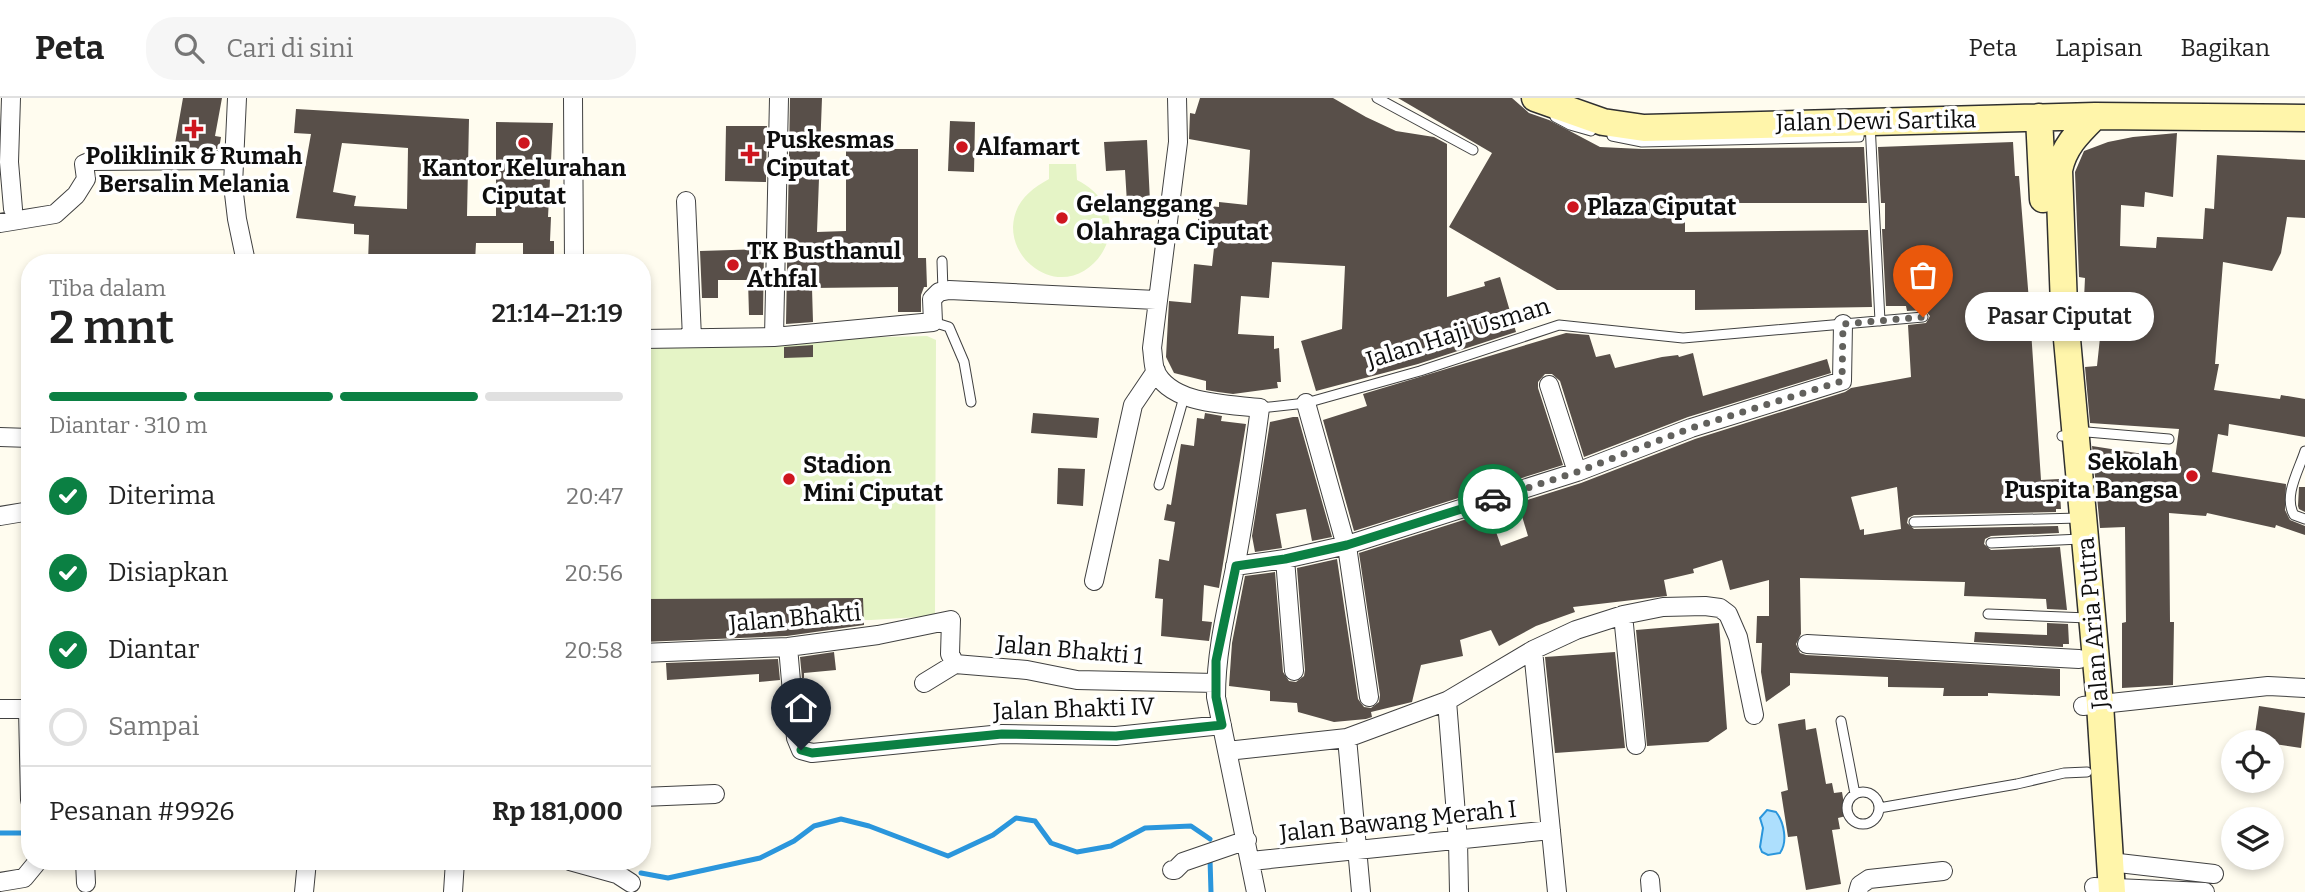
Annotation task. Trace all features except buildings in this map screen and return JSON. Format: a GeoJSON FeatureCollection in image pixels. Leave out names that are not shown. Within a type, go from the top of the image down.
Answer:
{"type":"FeatureCollection","features":[{"type":"Feature","properties":{"kind":"main road","name":"Jalan Dewi Sartika"},"geometry":{"type":"LineString","coordinates":[[1535,98],[1636,134],[1863,127],[2039,117],[2305,118]]}},
{"type":"Feature","properties":{"kind":"main road"},"geometry":{"type":"LineString","coordinates":[[1587,98],[1603,122]]}},
{"type":"Feature","properties":{"kind":"main road","name":"Jalan Aria Putra"},"geometry":{"type":"LineString","coordinates":[[2048,307],[2062,155],[2073,138],[2095,116]]}},
{"type":"Feature","properties":{"kind":"main road","name":"Jalan Aria Putra"},"geometry":{"type":"LineString","coordinates":[[2039,117],[2048,307],[2069,435],[2091,705],[2110,862],[2103,890]]}},
{"type":"Feature","properties":{"kind":"main road","name":"Jalan Aria Putra"},"geometry":{"type":"LineString","coordinates":[[2084,618],[2079,659],[2091,705],[2087,772],[2103,890]]}},
{"type":"Feature","properties":{"kind":"street"},"geometry":{"type":"LineString","coordinates":[[11,98],[9,162],[13,209]]}},
{"type":"Feature","properties":{"kind":"street"},"geometry":{"type":"LineString","coordinates":[[237,98],[233,185],[244,254]]}},
{"type":"Feature","properties":{"kind":"street"},"geometry":{"type":"LineString","coordinates":[[573,98],[574,254]]}},
{"type":"Feature","properties":{"kind":"street"},"geometry":{"type":"LineString","coordinates":[[774,337],[779,98]]}},
{"type":"Feature","properties":{"kind":"street"},"geometry":{"type":"LineString","coordinates":[[1177,98],[1178,142],[1152,348],[1156,371],[1184,397]]}},
{"type":"Feature","properties":{"kind":"street"},"geometry":{"type":"LineString","coordinates":[[0,223],[55,214],[76,195],[86,179],[84,164],[91,161],[233,160]]}},
{"type":"Feature","properties":{"kind":"street"},"geometry":{"type":"LineString","coordinates":[[686,201],[692,338]]}},
{"type":"Feature","properties":{"kind":"street"},"geometry":{"type":"LineString","coordinates":[[651,339],[774,337],[933,321],[930,303],[934,296],[943,291],[1156,300]]}},
{"type":"Feature","properties":{"kind":"street"},"geometry":{"type":"LineString","coordinates":[[1236,566],[1285,559],[1347,545],[1577,472],[1691,428],[1842,381],[1843,324]]}},
{"type":"Feature","properties":{"kind":"street"},"geometry":{"type":"LineString","coordinates":[[1094,581],[1133,405],[1156,371]]}},
{"type":"Feature","properties":{"kind":"street"},"geometry":{"type":"LineString","coordinates":[[1549,385],[1577,472]]}},
{"type":"Feature","properties":{"kind":"street","name":"Jalan Haji Usman"},"geometry":{"type":"LineString","coordinates":[[1184,397],[1260,408]]}},
{"type":"Feature","properties":{"kind":"street"},"geometry":{"type":"LineString","coordinates":[[1306,403],[1347,545],[1369,697]]}},
{"type":"Feature","properties":{"kind":"street"},"geometry":{"type":"LineString","coordinates":[[1256,892],[1216,697],[1216,661],[1236,566],[1260,408]]}},
{"type":"Feature","properties":{"kind":"street"},"geometry":{"type":"LineString","coordinates":[[0,438],[21,438]]}},
{"type":"Feature","properties":{"kind":"street"},"geometry":{"type":"LineString","coordinates":[[0,516],[21,512]]}},
{"type":"Feature","properties":{"kind":"street"},"geometry":{"type":"LineString","coordinates":[[1285,559],[1294,671]]}},
{"type":"Feature","properties":{"kind":"street"},"geometry":{"type":"LineString","coordinates":[[1227,751],[1347,738],[1447,701],[1533,650],[1576,630],[1623,615],[1663,607],[1705,606],[1720,608],[1728,614],[1738,637],[1754,715]]}},
{"type":"Feature","properties":{"kind":"street"},"geometry":{"type":"LineString","coordinates":[[1623,615],[1636,745]]}},
{"type":"Feature","properties":{"kind":"street","name":"Jalan Bhakti"},"geometry":{"type":"LineString","coordinates":[[651,653],[788,647],[878,635],[951,620],[950,653],[955,664]]}},
{"type":"Feature","properties":{"kind":"street"},"geometry":{"type":"LineString","coordinates":[[1807,644],[2079,659]]}},
{"type":"Feature","properties":{"kind":"street","name":"Jalan Bhakti IV"},"geometry":{"type":"LineString","coordinates":[[788,647],[796,738],[801,750],[812,753],[1002,734],[1116,736],[1222,725]]}},
{"type":"Feature","properties":{"kind":"street"},"geometry":{"type":"LineString","coordinates":[[1533,650],[1557,892]]}},
{"type":"Feature","properties":{"kind":"street"},"geometry":{"type":"LineString","coordinates":[[924,682],[955,664]]}},
{"type":"Feature","properties":{"kind":"street","name":"Jalan Bhakti 1"},"geometry":{"type":"LineString","coordinates":[[955,664],[1027,670],[1077,680],[1216,683]]}},
{"type":"Feature","properties":{"kind":"street"},"geometry":{"type":"LineString","coordinates":[[2091,705],[2268,686],[2305,688]]}},
{"type":"Feature","properties":{"kind":"street"},"geometry":{"type":"LineString","coordinates":[[1447,701],[1458,840],[1459,892]]}},
{"type":"Feature","properties":{"kind":"street"},"geometry":{"type":"LineString","coordinates":[[0,709],[21,709]]}},
{"type":"Feature","properties":{"kind":"street"},"geometry":{"type":"LineString","coordinates":[[1347,738],[1361,892]]}},
{"type":"Feature","properties":{"kind":"street"},"geometry":{"type":"LineString","coordinates":[[651,797],[715,794]]}},
{"type":"Feature","properties":{"kind":"street","name":"Jalan Bawang Merah I"},"geometry":{"type":"LineString","coordinates":[[1251,861],[1551,830]]}},
{"type":"Feature","properties":{"kind":"street"},"geometry":{"type":"LineString","coordinates":[[1172,870],[1183,862],[1247,840]]}},
{"type":"Feature","properties":{"kind":"street"},"geometry":{"type":"LineString","coordinates":[[2110,862],[2214,874]]}},
{"type":"Feature","properties":{"kind":"street"},"geometry":{"type":"LineString","coordinates":[[0,882],[24,878],[31,870]]}},
{"type":"Feature","properties":{"kind":"street"},"geometry":{"type":"LineString","coordinates":[[85,870],[86,883]]}},
{"type":"Feature","properties":{"kind":"street"},"geometry":{"type":"LineString","coordinates":[[304,892],[306,870]]}},
{"type":"Feature","properties":{"kind":"street"},"geometry":{"type":"LineString","coordinates":[[453,892],[454,870]]}},
{"type":"Feature","properties":{"kind":"street"},"geometry":{"type":"LineString","coordinates":[[603,870],[617,874],[632,887]]}},
{"type":"Feature","properties":{"kind":"street"},"geometry":{"type":"LineString","coordinates":[[1858,892],[1860,885],[1870,879],[1943,871]]}},
{"type":"Feature","properties":{"kind":"street"},"geometry":{"type":"LineString","coordinates":[[2103,890],[2206,892]]}},
{"type":"Feature","properties":{"kind":"lane"},"geometry":{"type":"LineString","coordinates":[[1377,98],[1473,150]]}},
{"type":"Feature","properties":{"kind":"lane"},"geometry":{"type":"LineString","coordinates":[[1521,98],[1570,125],[1636,134]]}},
{"type":"Feature","properties":{"kind":"lane"},"geometry":{"type":"LineString","coordinates":[[1863,127],[1880,321]]}},
{"type":"Feature","properties":{"kind":"lane"},"geometry":{"type":"LineString","coordinates":[[942,261],[943,291]]}},
{"type":"Feature","properties":{"kind":"lane","name":"Jalan Haji Usman"},"geometry":{"type":"LineString","coordinates":[[1260,408],[1306,403],[1420,371],[1559,325],[1683,338],[1923,317]]}},
{"type":"Feature","properties":{"kind":"lane"},"geometry":{"type":"LineString","coordinates":[[933,321],[949,327],[959,346],[971,402]]}},
{"type":"Feature","properties":{"kind":"lane"},"geometry":{"type":"LineString","coordinates":[[1159,485],[1184,397]]}},
{"type":"Feature","properties":{"kind":"lane"},"geometry":{"type":"LineString","coordinates":[[2069,435],[2087,432],[2169,439]]}},
{"type":"Feature","properties":{"kind":"lane"},"geometry":{"type":"LineString","coordinates":[[2305,451],[2290,496],[2290,508],[2294,515],[2305,519]]}},
{"type":"Feature","properties":{"kind":"lane"},"geometry":{"type":"LineString","coordinates":[[1914,522],[2078,529]]}},
{"type":"Feature","properties":{"kind":"lane"},"geometry":{"type":"LineString","coordinates":[[1991,543],[2078,529]]}},
{"type":"Feature","properties":{"kind":"lane"},"geometry":{"type":"LineString","coordinates":[[1989,614],[2084,618]]}},
{"type":"Feature","properties":{"kind":"lane"},"geometry":{"type":"LineString","coordinates":[[1841,721],[1855,794]]}},
{"type":"Feature","properties":{"kind":"lane"},"geometry":{"type":"LineString","coordinates":[[1879,808],[2064,773],[2087,772]]}},
{"type":"Feature","properties":{"kind":"lane"},"geometry":{"type":"LineString","coordinates":[[1866,792],[1875,797],[1879,808],[1877,817],[1870,823],[1860,824],[1852,820],[1847,811],[1849,801],[1855,794],[1866,792]]}},
{"type":"Feature","properties":{"kind":"green space","name":"Gelanggang Olahraga Ciputat"},"geometry":{"type":"Polygon","coordinates":[[[1049,164],[1076,164],[1077,180],[1098,196],[1108,216],[1109,235],[1102,254],[1088,268],[1071,276],[1051,276],[1031,265],[1020,253],[1014,238],[1016,211],[1029,193],[1049,179],[1049,164]]]}},
{"type":"Feature","properties":{"kind":"green space","name":"Stadion Mini Ciputat"},"geometry":{"type":"Polygon","coordinates":[[[927,336],[936,340],[935,616],[871,620],[651,623],[651,343],[927,336]]]}},
{"type":"Feature","properties":{"kind":"water"},"geometry":{"type":"Polygon","coordinates":[[[1767,810],[1776,812],[1779,816],[1784,838],[1780,853],[1768,855],[1762,852],[1760,847],[1763,828],[1760,818],[1767,810]]]}},
{"type":"Feature","properties":{"kind":"waterway"},"geometry":{"type":"LineString","coordinates":[[641,873],[668,878],[760,858],[794,841],[814,826],[841,819],[869,826],[948,856],[993,835],[1016,818],[1035,821],[1051,843],[1077,852],[1111,846],[1145,828],[1191,826],[1210,839]]}},
{"type":"Feature","properties":{"kind":"waterway"},"geometry":{"type":"LineString","coordinates":[[0,833],[21,833]]}},
{"type":"Feature","properties":{"kind":"waterway"},"geometry":{"type":"LineString","coordinates":[[1210,859],[1211,892]]}},
{"type":"Feature","properties":{"kind":"way so far"},"geometry":{"type":"LineString","coordinates":[[1493,499],[1577,472],[1691,428],[1842,381],[1843,324],[1923,317]]}},
{"type":"Feature","properties":{"kind":"place","name":"Poliklinik & Rumah Bersalin Melania"},"geometry":{"type":"Point","coordinates":[194,129]}},
{"type":"Feature","properties":{"kind":"place","name":"Kantor Kelurahan Ciputat"},"geometry":{"type":"Point","coordinates":[524,143]}},
{"type":"Feature","properties":{"kind":"place","name":"Alfamart"},"geometry":{"type":"Point","coordinates":[962,147]}},
{"type":"Feature","properties":{"kind":"place","name":"Puskesmas Ciputat"},"geometry":{"type":"Point","coordinates":[750,154]}},
{"type":"Feature","properties":{"kind":"place","name":"Plaza Ciputat"},"geometry":{"type":"Point","coordinates":[1573,207]}},
{"type":"Feature","properties":{"kind":"place","name":"Gelanggang Olahraga Ciputat"},"geometry":{"type":"Point","coordinates":[1062,218]}},
{"type":"Feature","properties":{"kind":"place","name":"TK Busthanul Athfal"},"geometry":{"type":"Point","coordinates":[733,265]}},
{"type":"Feature","properties":{"kind":"place","name":"Pasar Ciputat"},"geometry":{"type":"Point","coordinates":[1923,317]}},
{"type":"Feature","properties":{"kind":"place","name":"Sekolah Puspita Bangsa"},"geometry":{"type":"Point","coordinates":[2192,476]}},
{"type":"Feature","properties":{"kind":"place","name":"Stadion Mini Ciputat"},"geometry":{"type":"Point","coordinates":[789,479]}},
{"type":"Feature","properties":{"kind":"route"},"geometry":{"type":"LineString","coordinates":[[801,750],[812,753],[1002,734],[1116,736],[1222,725],[1216,697],[1216,661],[1236,566],[1285,559],[1347,545],[1493,499]]}}]}
